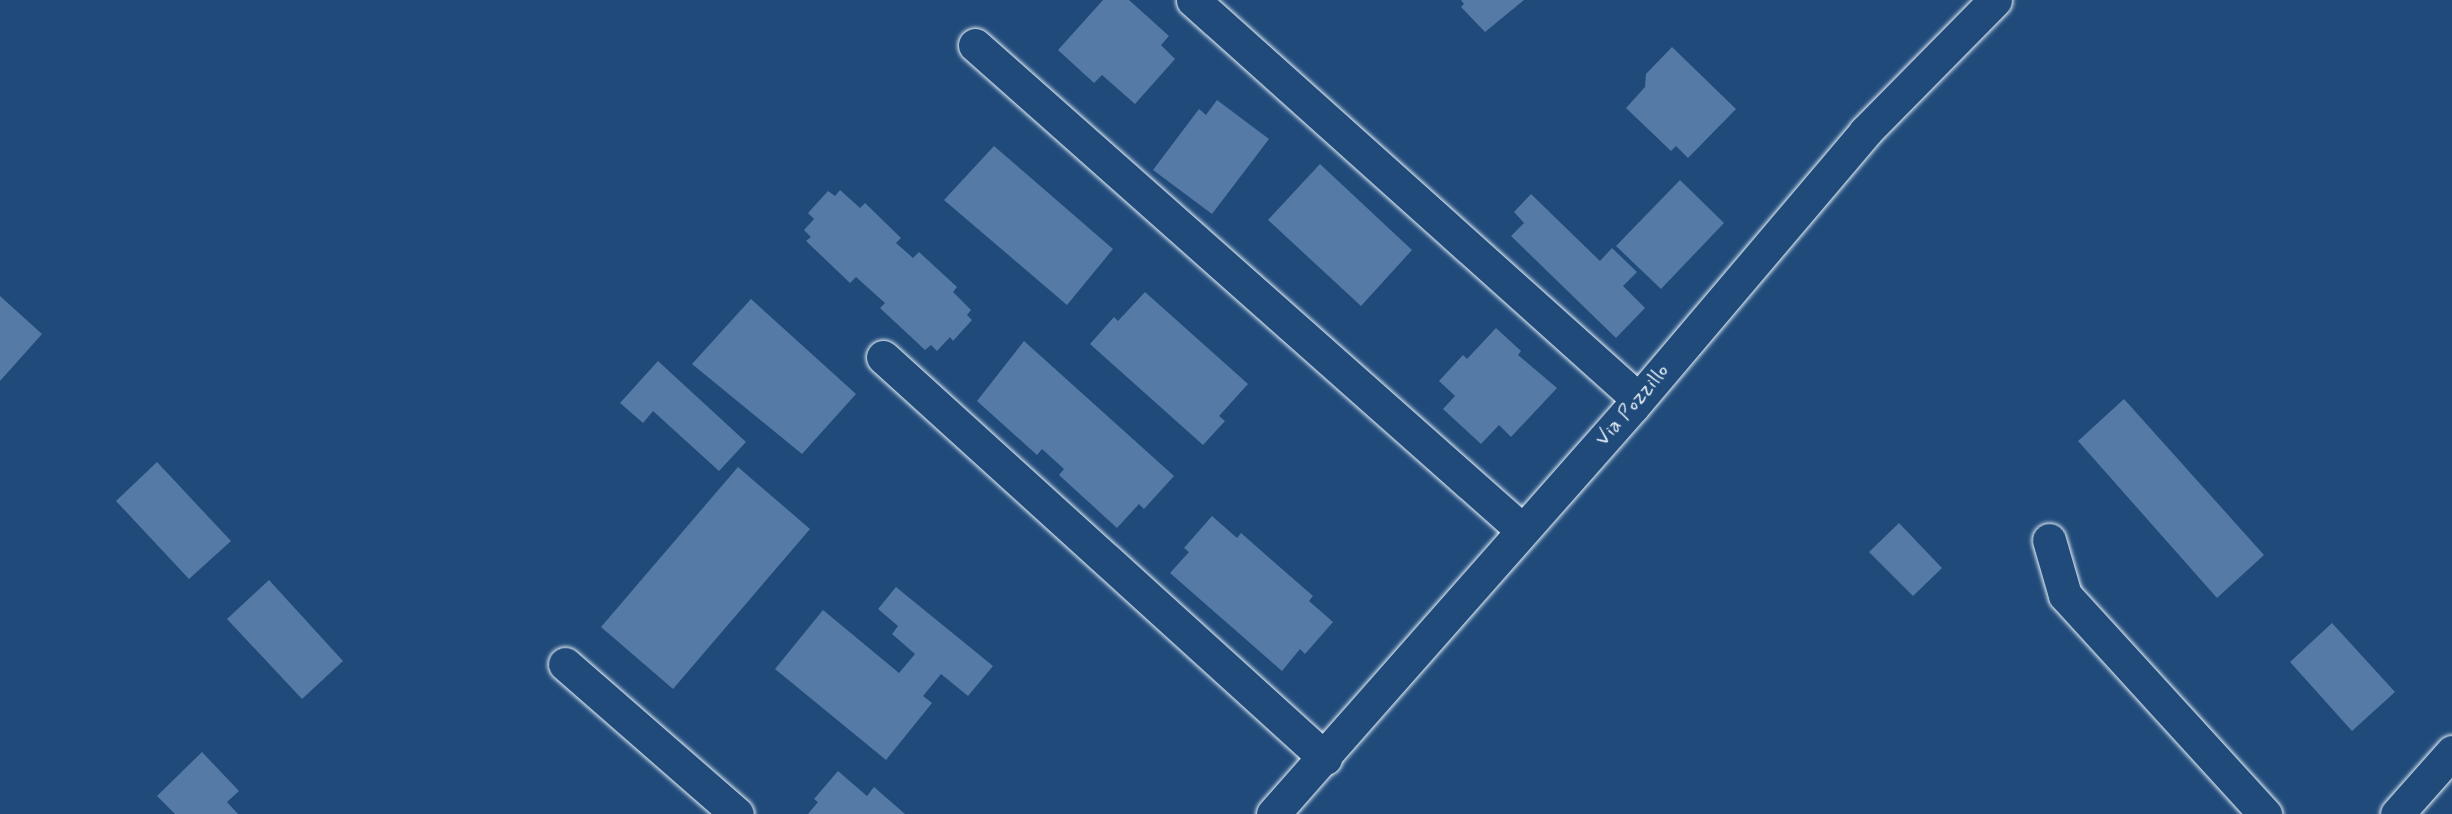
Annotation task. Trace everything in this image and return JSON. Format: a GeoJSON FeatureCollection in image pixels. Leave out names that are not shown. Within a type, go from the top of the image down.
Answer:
{"type":"FeatureCollection","features":[{"type":"Feature","properties":{"kind":"street"},"geometry":{"type":"LineString","coordinates":[[1193,0],[1638,399]]}},
{"type":"Feature","properties":{"kind":"street","name":"Via Pozzillo"},"geometry":{"type":"LineString","coordinates":[[1273,814],[1325,758],[1638,399],[1865,132],[1995,0]]}},
{"type":"Feature","properties":{"kind":"street"},"geometry":{"type":"LineString","coordinates":[[975,45],[1522,530]]}},
{"type":"Feature","properties":{"kind":"street"},"geometry":{"type":"LineString","coordinates":[[883,357],[1325,758]]}},
{"type":"Feature","properties":{"kind":"street"},"geometry":{"type":"LineString","coordinates":[[2049,540],[2065,595],[2265,814]]}},
{"type":"Feature","properties":{"kind":"street"},"geometry":{"type":"LineString","coordinates":[[565,664],[737,814]]}},
{"type":"Feature","properties":{"kind":"street"},"geometry":{"type":"LineString","coordinates":[[2397,814],[2452,752]]}},
{"type":"Feature","properties":{"kind":"building"},"geometry":{"type":"Polygon","coordinates":[[[1103,0],[1129,0],[1169,36],[1161,45],[1175,59],[1135,104],[1102,75],[1094,83],[1058,50],[1103,0]]]}},
{"type":"Feature","properties":{"kind":"building"},"geometry":{"type":"Polygon","coordinates":[[[1461,0],[1524,0],[1485,32],[1461,7],[1464,4],[1461,0]]]}},
{"type":"Feature","properties":{"kind":"building"},"geometry":{"type":"Polygon","coordinates":[[[1672,47],[1736,109],[1688,158],[1676,146],[1671,151],[1626,108],[1645,87],[1646,74],[1672,47]]]}},
{"type":"Feature","properties":{"kind":"building"},"geometry":{"type":"Polygon","coordinates":[[[1217,100],[1269,139],[1212,214],[1153,170],[1199,109],[1206,115],[1217,100]]]}},
{"type":"Feature","properties":{"kind":"building"},"geometry":{"type":"Polygon","coordinates":[[[994,146],[1113,249],[1067,305],[944,200],[994,146]]]}},
{"type":"Feature","properties":{"kind":"building"},"geometry":{"type":"Polygon","coordinates":[[[1320,164],[1412,250],[1361,306],[1268,220],[1320,164]]]}},
{"type":"Feature","properties":{"kind":"building"},"geometry":{"type":"Polygon","coordinates":[[[1680,180],[1724,223],[1661,289],[1616,246],[1680,180]]]}},
{"type":"Feature","properties":{"kind":"building"},"geometry":{"type":"Polygon","coordinates":[[[840,190],[860,208],[865,203],[901,238],[896,243],[913,258],[919,252],[957,287],[953,292],[971,310],[967,315],[972,320],[953,341],[950,337],[937,351],[931,345],[925,350],[880,308],[885,303],[856,277],[850,283],[806,241],[811,237],[804,230],[814,219],[808,213],[828,191],[835,196],[840,190]]]}},
{"type":"Feature","properties":{"kind":"building"},"geometry":{"type":"Polygon","coordinates":[[[1531,194],[1600,261],[1612,248],[1637,272],[1623,286],[1645,308],[1616,338],[1511,236],[1524,223],[1514,212],[1531,194]]]}},
{"type":"Feature","properties":{"kind":"building"},"geometry":{"type":"Polygon","coordinates":[[[1145,292],[1248,384],[1219,416],[1225,421],[1203,445],[1090,344],[1114,317],[1118,321],[1145,292]]]}},
{"type":"Feature","properties":{"kind":"building"},"geometry":{"type":"Polygon","coordinates":[[[0,296],[42,334],[0,381],[0,296]]]}},
{"type":"Feature","properties":{"kind":"building"},"geometry":{"type":"Polygon","coordinates":[[[751,299],[856,394],[802,454],[692,364],[751,299]]]}},
{"type":"Feature","properties":{"kind":"building"},"geometry":{"type":"Polygon","coordinates":[[[1496,328],[1521,351],[1518,355],[1557,388],[1511,437],[1499,425],[1481,444],[1443,409],[1455,396],[1439,381],[1463,355],[1467,359],[1496,328]]]}},
{"type":"Feature","properties":{"kind":"building"},"geometry":{"type":"Polygon","coordinates":[[[1024,341],[1174,476],[1144,509],[1139,504],[1117,528],[1059,475],[1064,469],[1042,449],[1037,455],[977,401],[1024,341]]]}},
{"type":"Feature","properties":{"kind":"building"},"geometry":{"type":"Polygon","coordinates":[[[658,361],[746,442],[719,471],[653,411],[643,423],[620,403],[658,361]]]}},
{"type":"Feature","properties":{"kind":"building"},"geometry":{"type":"Polygon","coordinates":[[[2124,399],[2264,555],[2217,598],[2078,441],[2124,399]]]}},
{"type":"Feature","properties":{"kind":"building"},"geometry":{"type":"Polygon","coordinates":[[[157,462],[231,541],[189,579],[116,501],[157,462]]]}},
{"type":"Feature","properties":{"kind":"building"},"geometry":{"type":"Polygon","coordinates":[[[738,467],[810,529],[673,689],[601,627],[738,467]]]}},
{"type":"Feature","properties":{"kind":"building"},"geometry":{"type":"Polygon","coordinates":[[[1212,516],[1237,538],[1241,533],[1313,596],[1309,601],[1333,622],[1305,654],[1300,649],[1282,671],[1170,573],[1189,552],[1184,548],[1212,516]]]}},
{"type":"Feature","properties":{"kind":"building"},"geometry":{"type":"Polygon","coordinates":[[[1899,523],[1942,568],[1913,596],[1869,552],[1899,523]]]}},
{"type":"Feature","properties":{"kind":"building"},"geometry":{"type":"Polygon","coordinates":[[[269,580],[343,661],[302,699],[227,619],[269,580]]]}},
{"type":"Feature","properties":{"kind":"building"},"geometry":{"type":"Polygon","coordinates":[[[896,587],[993,666],[968,696],[941,674],[923,696],[932,703],[886,760],[775,669],[823,610],[899,673],[915,654],[892,634],[898,626],[878,609],[896,587]]]}},
{"type":"Feature","properties":{"kind":"building"},"geometry":{"type":"Polygon","coordinates":[[[2332,623],[2395,692],[2352,731],[2290,662],[2332,623]]]}},
{"type":"Feature","properties":{"kind":"building"},"geometry":{"type":"Polygon","coordinates":[[[202,752],[239,791],[227,802],[238,814],[175,814],[157,796],[202,752]]]}},
{"type":"Feature","properties":{"kind":"building"},"geometry":{"type":"Polygon","coordinates":[[[838,771],[867,796],[874,787],[905,814],[808,814],[818,802],[814,799],[838,771]]]}}]}
